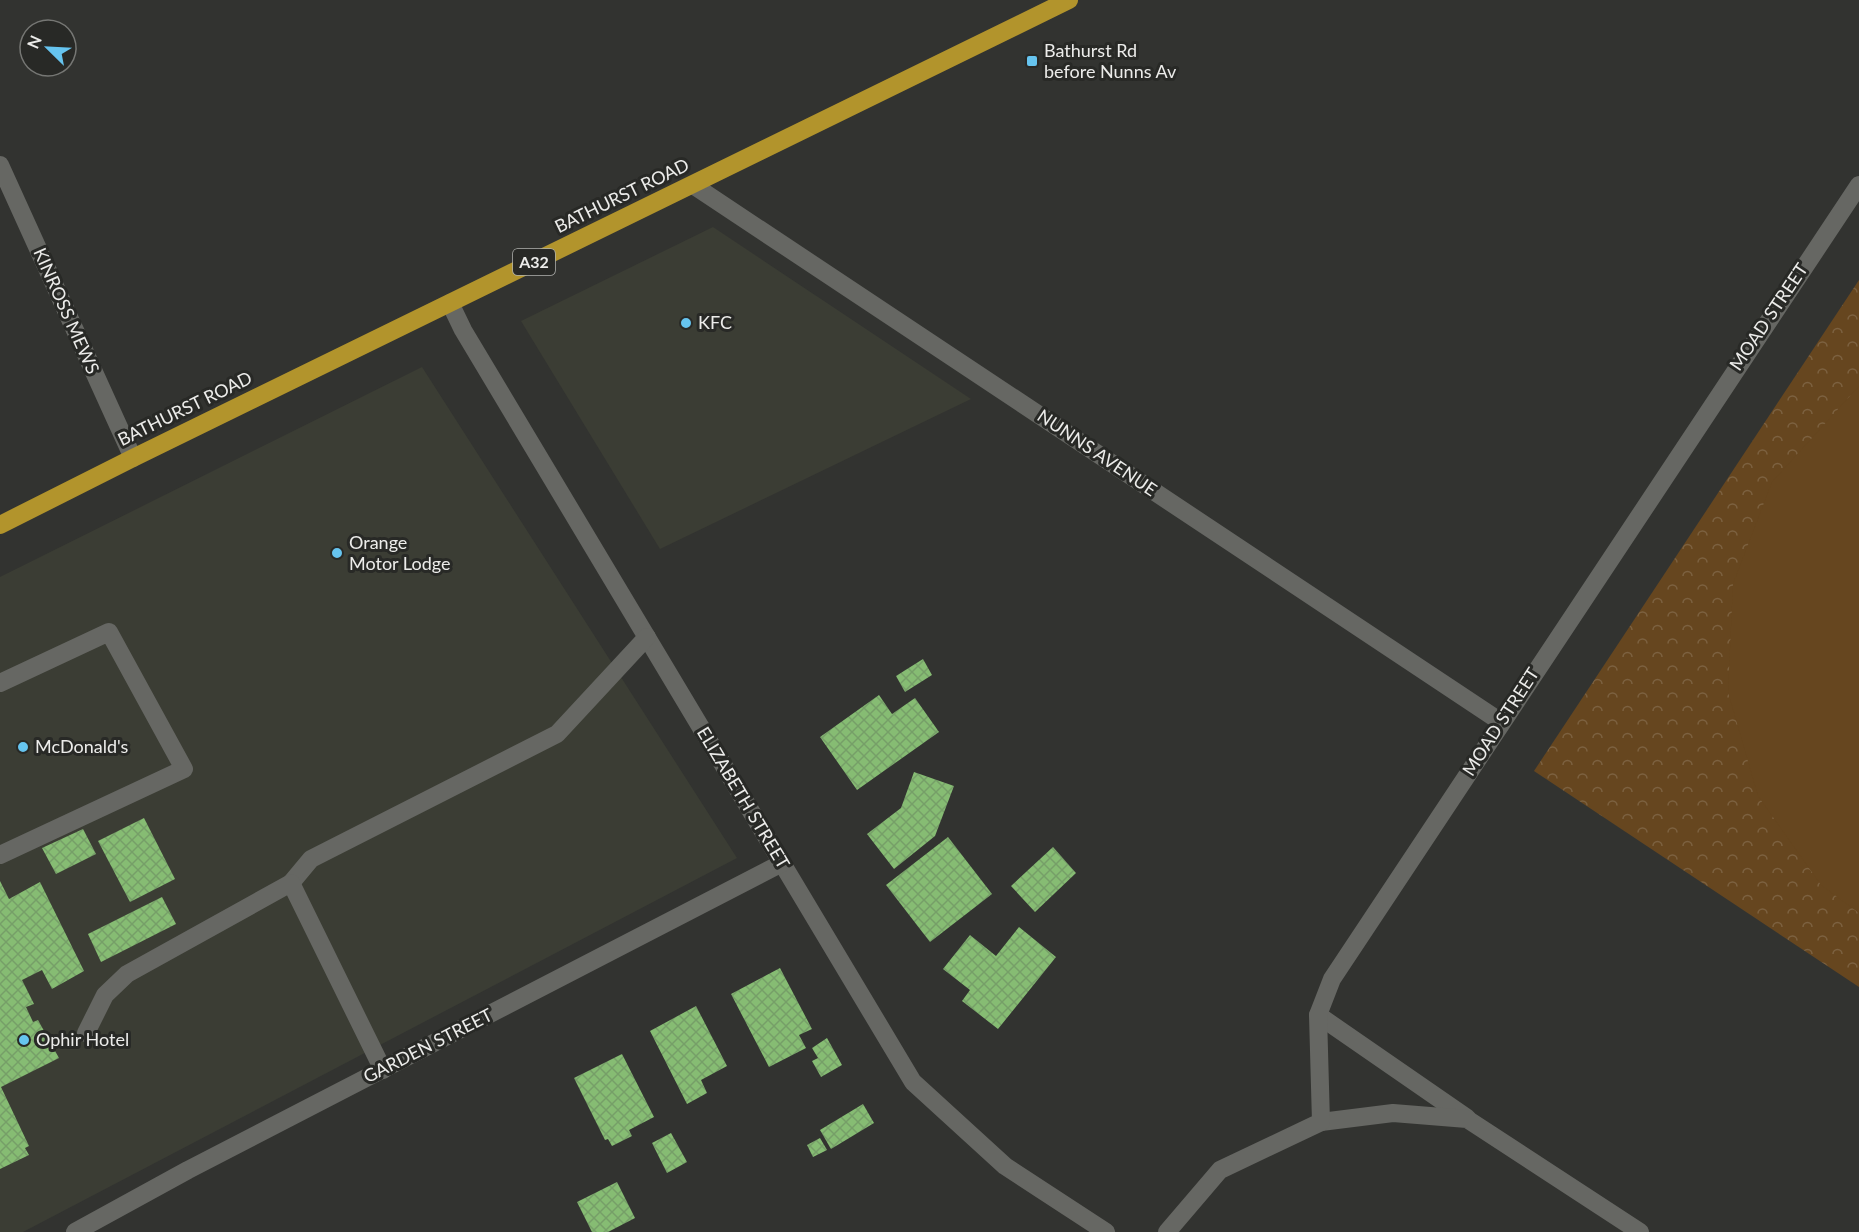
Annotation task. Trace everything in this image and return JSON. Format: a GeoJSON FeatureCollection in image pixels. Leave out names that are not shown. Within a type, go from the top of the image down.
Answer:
{"type":"FeatureCollection","features":[{"type":"Feature","properties":{"kind":"highway","name":"BATHURST ROAD"},"geometry":{"type":"LineString","coordinates":[[0,525],[1069,0]]}},
{"type":"Feature","properties":{"kind":"street","name":"KINROSS MEWS"},"geometry":{"type":"LineString","coordinates":[[0,165],[133,458]]}},
{"type":"Feature","properties":{"kind":"street","name":"NUNNS AVENUE"},"geometry":{"type":"LineString","coordinates":[[693,185],[1501,722]]}},
{"type":"Feature","properties":{"kind":"street","name":"MOAD STREET"},"geometry":{"type":"LineString","coordinates":[[1321,1122],[1318,1015],[1332,979],[1859,185]]}},
{"type":"Feature","properties":{"kind":"street","name":"ELIZABETH STREET"},"geometry":{"type":"LineString","coordinates":[[450,303],[913,1082],[1005,1166],[1106,1232]]}},
{"type":"Feature","properties":{"kind":"street"},"geometry":{"type":"LineString","coordinates":[[0,683],[109,632],[184,769],[0,855]]}},
{"type":"Feature","properties":{"kind":"street"},"geometry":{"type":"LineString","coordinates":[[86,1033],[105,995],[127,974],[291,883],[310,859],[557,734],[647,637]]}},
{"type":"Feature","properties":{"kind":"street","name":"GARDEN STREET"},"geometry":{"type":"LineString","coordinates":[[75,1232],[188,1170],[782,863]]}},
{"type":"Feature","properties":{"kind":"street"},"geometry":{"type":"LineString","coordinates":[[291,883],[383,1070]]}},
{"type":"Feature","properties":{"kind":"street"},"geometry":{"type":"LineString","coordinates":[[1318,1015],[1467,1119],[1640,1232]]}},
{"type":"Feature","properties":{"kind":"street"},"geometry":{"type":"LineString","coordinates":[[1167,1232],[1220,1170],[1321,1122],[1393,1113],[1467,1119]]}},
{"type":"Feature","properties":{"kind":"shaded area"},"geometry":{"type":"Polygon","coordinates":[[[713,227],[971,399],[660,549],[521,321],[713,227]]]}},
{"type":"Feature","properties":{"kind":"shaded area"},"geometry":{"type":"Polygon","coordinates":[[[422,367],[737,858],[23,1232],[0,1232],[0,577],[422,367]]]}},
{"type":"Feature","properties":{"kind":"green space"},"geometry":{"type":"Polygon","coordinates":[[[1859,280],[1859,987],[1534,771],[1859,280]]]}},
{"type":"Feature","properties":{"kind":"green space"},"geometry":{"type":"Polygon","coordinates":[[[1859,386],[1859,913],[1821,885],[1758,796],[1728,692],[1733,584],[1772,482],[1859,386]]]}},
{"type":"Feature","properties":{"kind":"building"},"geometry":{"type":"Polygon","coordinates":[[[923,659],[932,675],[905,692],[896,676],[923,659]]]}},
{"type":"Feature","properties":{"kind":"building"},"geometry":{"type":"Polygon","coordinates":[[[879,695],[892,714],[915,698],[939,732],[857,790],[820,737],[879,695]]]}},
{"type":"Feature","properties":{"kind":"building"},"geometry":{"type":"Polygon","coordinates":[[[914,772],[954,786],[935,836],[894,869],[867,834],[901,808],[914,772]]]}},
{"type":"Feature","properties":{"kind":"building"},"geometry":{"type":"Polygon","coordinates":[[[144,818],[175,879],[130,902],[98,841],[144,818]]]}},
{"type":"Feature","properties":{"kind":"building"},"geometry":{"type":"Polygon","coordinates":[[[83,829],[96,854],[56,874],[42,848],[83,829]]]}},
{"type":"Feature","properties":{"kind":"building"},"geometry":{"type":"Polygon","coordinates":[[[948,837],[992,894],[930,942],[886,885],[948,837]]]}},
{"type":"Feature","properties":{"kind":"building"},"geometry":{"type":"Polygon","coordinates":[[[1053,847],[1076,873],[1035,912],[1011,886],[1053,847]]]}},
{"type":"Feature","properties":{"kind":"building","name":"Ophir Hotel"},"geometry":{"type":"Polygon","coordinates":[[[0,881],[9,899],[40,882],[84,971],[52,989],[42,970],[22,980],[34,1004],[26,1007],[33,1022],[38,1020],[59,1058],[1,1087],[29,1146],[25,1148],[29,1155],[0,1169],[0,881]]]}},
{"type":"Feature","properties":{"kind":"building"},"geometry":{"type":"Polygon","coordinates":[[[162,897],[176,924],[101,962],[88,934],[162,897]]]}},
{"type":"Feature","properties":{"kind":"building"},"geometry":{"type":"Polygon","coordinates":[[[1019,927],[1056,957],[998,1029],[962,1001],[970,990],[943,969],[970,935],[996,956],[1019,927]]]}},
{"type":"Feature","properties":{"kind":"building"},"geometry":{"type":"Polygon","coordinates":[[[780,968],[812,1029],[799,1035],[806,1048],[769,1067],[731,994],[780,968]]]}},
{"type":"Feature","properties":{"kind":"building"},"geometry":{"type":"Polygon","coordinates":[[[696,1006],[727,1066],[701,1080],[707,1093],[687,1104],[650,1031],[696,1006]]]}},
{"type":"Feature","properties":{"kind":"building"},"geometry":{"type":"Polygon","coordinates":[[[827,1038],[842,1065],[821,1077],[812,1061],[818,1058],[812,1048],[827,1038]]]}},
{"type":"Feature","properties":{"kind":"building"},"geometry":{"type":"Polygon","coordinates":[[[622,1054],[654,1117],[629,1130],[632,1136],[612,1146],[608,1139],[605,1140],[574,1078],[622,1054]]]}},
{"type":"Feature","properties":{"kind":"building"},"geometry":{"type":"Polygon","coordinates":[[[863,1104],[874,1123],[831,1149],[820,1130],[863,1104]]]}},
{"type":"Feature","properties":{"kind":"building"},"geometry":{"type":"Polygon","coordinates":[[[671,1133],[687,1162],[667,1173],[652,1143],[671,1133]]]}},
{"type":"Feature","properties":{"kind":"building"},"geometry":{"type":"Polygon","coordinates":[[[820,1138],[827,1150],[813,1157],[807,1145],[820,1138]]]}},
{"type":"Feature","properties":{"kind":"building"},"geometry":{"type":"Polygon","coordinates":[[[617,1182],[635,1218],[608,1232],[592,1232],[577,1202],[617,1182]]]}},
{"type":"Feature","properties":{"kind":"place","name":"Bathurst Rd before Nunns Av"},"geometry":{"type":"Point","coordinates":[1032,61]}},
{"type":"Feature","properties":{"kind":"place","name":"KFC"},"geometry":{"type":"Point","coordinates":[686,323]}},
{"type":"Feature","properties":{"kind":"place","name":"Orange Motor Lodge"},"geometry":{"type":"Point","coordinates":[337,553]}},
{"type":"Feature","properties":{"kind":"place","name":"McDonald's"},"geometry":{"type":"Point","coordinates":[23,747]}},
{"type":"Feature","properties":{"kind":"place","name":"Ophir Hotel"},"geometry":{"type":"Point","coordinates":[24,1040]}}]}
